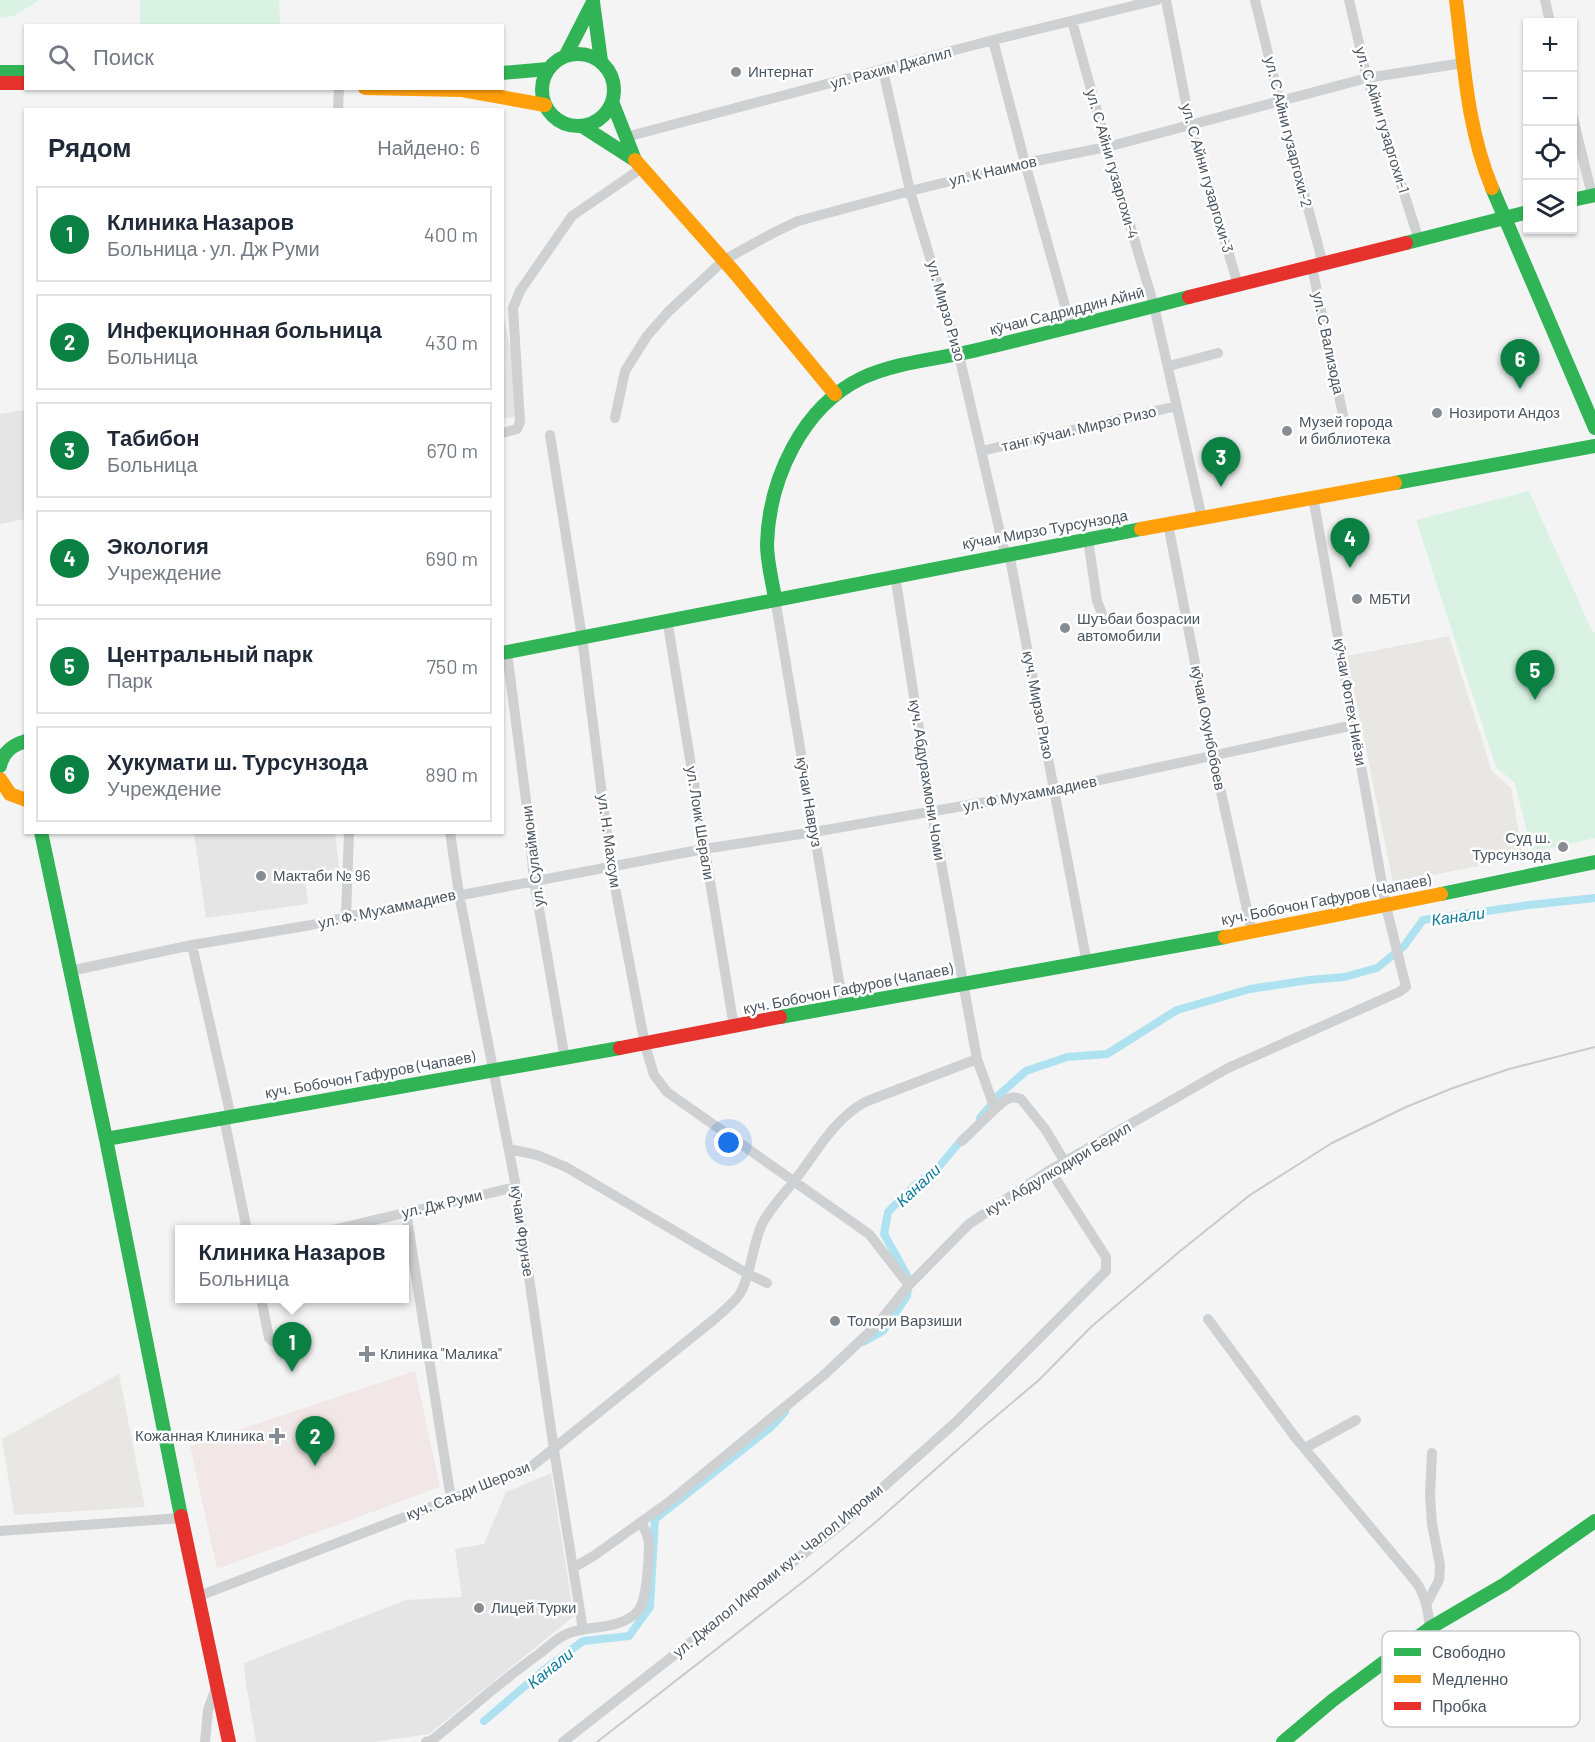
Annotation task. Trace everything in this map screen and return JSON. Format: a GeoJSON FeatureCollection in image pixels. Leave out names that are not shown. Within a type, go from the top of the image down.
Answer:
{"type":"FeatureCollection","features":[{"type":"Feature","properties":{"kind":"street","name":"ул. Рахим Джалил"},"geometry":{"type":"LineString","coordinates":[[626,137],[993,40],[1156,0]]}},
{"type":"Feature","properties":{"kind":"street","name":"ул. С Айни гузаргохи-3"},"geometry":{"type":"LineString","coordinates":[[1166,0],[1190,124],[1238,285]]}},
{"type":"Feature","properties":{"kind":"street","name":"ул. С Айни гузаргохи-2"},"geometry":{"type":"LineString","coordinates":[[1255,0],[1318,266]]}},
{"type":"Feature","properties":{"kind":"street","name":"ул. С Айни гузаргохи-1"},"geometry":{"type":"LineString","coordinates":[[1349,0],[1367,78],[1419,240]]}},
{"type":"Feature","properties":{"kind":"street"},"geometry":{"type":"LineString","coordinates":[[1456,0],[1471,123],[1482,164],[1595,428]]}},
{"type":"Feature","properties":{"kind":"street"},"geometry":{"type":"LineString","coordinates":[[1545,0],[1550,18]]}},
{"type":"Feature","properties":{"kind":"street"},"geometry":{"type":"LineString","coordinates":[[593,1],[566,55],[548,69],[542,86],[545,105],[562,123],[582,126],[639,164],[835,394]]}},
{"type":"Feature","properties":{"kind":"street"},"geometry":{"type":"LineString","coordinates":[[593,1],[601,61],[614,81],[613,104],[639,164]]}},
{"type":"Feature","properties":{"kind":"street","name":"ул. С Айни гузаргохи-4"},"geometry":{"type":"LineString","coordinates":[[1072,21],[1154,306],[1202,518]]}},
{"type":"Feature","properties":{"kind":"street"},"geometry":{"type":"LineString","coordinates":[[993,40],[1071,327]]}},
{"type":"Feature","properties":{"kind":"street"},"geometry":{"type":"LineString","coordinates":[[566,55],[585,53],[601,61]]}},
{"type":"Feature","properties":{"kind":"street","name":"ул. К Наимов"},"geometry":{"type":"LineString","coordinates":[[615,418],[625,371],[647,336],[668,312],[724,261],[798,221],[1025,163],[1107,147],[1190,124],[1280,103],[1367,78],[1463,63]]}},
{"type":"Feature","properties":{"kind":"street"},"geometry":{"type":"LineString","coordinates":[[504,73],[548,69]]}},
{"type":"Feature","properties":{"kind":"street","name":"ул. Мирзо Ризо"},"geometry":{"type":"LineString","coordinates":[[883,70],[910,191],[959,355],[1007,554]]}},
{"type":"Feature","properties":{"kind":"street"},"geometry":{"type":"LineString","coordinates":[[0,72],[24,72]]}},
{"type":"Feature","properties":{"kind":"street"},"geometry":{"type":"LineString","coordinates":[[0,83],[24,83]]}},
{"type":"Feature","properties":{"kind":"street"},"geometry":{"type":"LineString","coordinates":[[338,108],[339,90]]}},
{"type":"Feature","properties":{"kind":"street"},"geometry":{"type":"LineString","coordinates":[[462,90],[545,105]]}},
{"type":"Feature","properties":{"kind":"street"},"geometry":{"type":"LineString","coordinates":[[582,126],[598,121],[613,104]]}},
{"type":"Feature","properties":{"kind":"street"},"geometry":{"type":"LineString","coordinates":[[1575,126],[1593,195],[1577,199]]}},
{"type":"Feature","properties":{"kind":"street"},"geometry":{"type":"LineString","coordinates":[[504,432],[517,429],[520,422],[513,308],[520,291],[572,216],[639,164]]}},
{"type":"Feature","properties":{"kind":"street","name":"кӯчаи Садриддин Айнӣ"},"geometry":{"type":"LineString","coordinates":[[775,598],[767,546],[769,520],[781,476],[794,445],[807,425],[835,394],[875,374],[1318,266],[1523,213]]}},
{"type":"Feature","properties":{"kind":"street","name":"ул. С Вализода"},"geometry":{"type":"LineString","coordinates":[[1318,266],[1344,420]]}},
{"type":"Feature","properties":{"kind":"street"},"geometry":{"type":"LineString","coordinates":[[1169,366],[1218,353]]}},
{"type":"Feature","properties":{"kind":"street","name":"танг кӯчаи. Мирзо Ризо"},"geometry":{"type":"LineString","coordinates":[[981,451],[1177,406]]}},
{"type":"Feature","properties":{"kind":"street","name":"ул. Н. Махсум"},"geometry":{"type":"LineString","coordinates":[[550,435],[582,637],[611,866],[645,1045],[654,1075],[667,1092],[869,1234],[909,1285]]}},
{"type":"Feature","properties":{"kind":"street","name":"кӯчаи Мирзо Турсунзода"},"geometry":{"type":"LineString","coordinates":[[505,652],[895,575],[1595,446]]}},
{"type":"Feature","properties":{"kind":"street","name":"кӯчаи Фотех Ниёзи"},"geometry":{"type":"LineString","coordinates":[[1313,497],[1386,906]]}},
{"type":"Feature","properties":{"kind":"street","name":"кӯчаи Охунбобоев"},"geometry":{"type":"LineString","coordinates":[[1168,524],[1213,756],[1252,932]]}},
{"type":"Feature","properties":{"kind":"street"},"geometry":{"type":"LineString","coordinates":[[1088,539],[1097,601],[1104,619]]}},
{"type":"Feature","properties":{"kind":"street","name":"куч. Мирзо Ризо"},"geometry":{"type":"LineString","coordinates":[[1007,554],[1088,963]]}},
{"type":"Feature","properties":{"kind":"street","name":"куч. Абдурахмони Чоми"},"geometry":{"type":"LineString","coordinates":[[895,575],[932,813],[977,1059],[995,1109]]}},
{"type":"Feature","properties":{"kind":"street","name":"кӯчаи Навруз"},"geometry":{"type":"LineString","coordinates":[[775,598],[843,1005]]}},
{"type":"Feature","properties":{"kind":"street","name":"ул. Лоик Шерали"},"geometry":{"type":"LineString","coordinates":[[667,619],[734,1027]]}},
{"type":"Feature","properties":{"kind":"street","name":"ул. Сулаймони"},"geometry":{"type":"LineString","coordinates":[[505,652],[528,816],[534,880],[566,1059]]}},
{"type":"Feature","properties":{"kind":"street","name":"ул. Ф Мухаммадиев"},"geometry":{"type":"LineString","coordinates":[[704,849],[932,813],[1054,790],[1354,725]]}},
{"type":"Feature","properties":{"kind":"street"},"geometry":{"type":"LineString","coordinates":[[0,746],[21,742]]}},
{"type":"Feature","properties":{"kind":"street"},"geometry":{"type":"LineString","coordinates":[[0,766],[0,761],[8,749],[21,742]]}},
{"type":"Feature","properties":{"kind":"street"},"geometry":{"type":"LineString","coordinates":[[0,778],[7,792],[24,803]]}},
{"type":"Feature","properties":{"kind":"street"},"geometry":{"type":"LineString","coordinates":[[42,834],[106,1139],[181,1518],[229,1742]]}},
{"type":"Feature","properties":{"kind":"street"},"geometry":{"type":"LineString","coordinates":[[346,916],[349,834]]}},
{"type":"Feature","properties":{"kind":"street","name":"кӯчаи Фрунзе"},"geometry":{"type":"LineString","coordinates":[[450,834],[459,894],[516,1187],[583,1630]]}},
{"type":"Feature","properties":{"kind":"street","name":"ул. Ф. Мухаммадиев"},"geometry":{"type":"LineString","coordinates":[[70,970],[704,849]]}},
{"type":"Feature","properties":{"kind":"street","name":"куч. Бобочон Гафуров (Чапаев)"},"geometry":{"type":"LineString","coordinates":[[106,1139],[645,1045],[843,1005],[1088,963],[1386,906],[1595,862]]}},
{"type":"Feature","properties":{"kind":"street","name":"куч. Абдулкодири Бедил"},"geometry":{"type":"LineString","coordinates":[[573,1568],[595,1556],[669,1502],[824,1375],[876,1326],[909,1285],[969,1224],[1050,1170],[1241,1061],[1399,993],[1406,987],[1386,906]]}},
{"type":"Feature","properties":{"kind":"street"},"geometry":{"type":"LineString","coordinates":[[192,945],[246,1225]]}},
{"type":"Feature","properties":{"kind":"street","name":"куч. Саъди Шерози"},"geometry":{"type":"LineString","coordinates":[[199,1596],[527,1470],[717,1317],[741,1292],[748,1274],[752,1249],[775,1203],[835,1125],[851,1110],[865,1102],[977,1059]]}},
{"type":"Feature","properties":{"kind":"street"},"geometry":{"type":"LineString","coordinates":[[962,1140],[1008,1098],[1016,1097],[1021,1099],[1045,1129],[1065,1162]]}},
{"type":"Feature","properties":{"kind":"street"},"geometry":{"type":"LineString","coordinates":[[509,1149],[537,1155],[566,1167],[748,1274],[767,1282]]}},
{"type":"Feature","properties":{"kind":"street","name":"ул. Джалол Икроми куч. Чалол Икроми"},"geometry":{"type":"LineString","coordinates":[[563,1742],[843,1523],[956,1422],[1106,1271],[1106,1257],[1050,1170]]}},
{"type":"Feature","properties":{"kind":"street","name":"ул. Дж Руми"},"geometry":{"type":"LineString","coordinates":[[353,1225],[516,1187]]}},
{"type":"Feature","properties":{"kind":"street"},"geometry":{"type":"LineString","coordinates":[[406,1212],[408,1225]]}},
{"type":"Feature","properties":{"kind":"street"},"geometry":{"type":"LineString","coordinates":[[409,1231],[451,1499]]}},
{"type":"Feature","properties":{"kind":"street"},"geometry":{"type":"LineString","coordinates":[[262,1303],[269,1338],[272,1342],[280,1345],[298,1343]]}},
{"type":"Feature","properties":{"kind":"street"},"geometry":{"type":"LineString","coordinates":[[1209,1319],[1305,1448],[1424,1593],[1430,1628]]}},
{"type":"Feature","properties":{"kind":"street"},"geometry":{"type":"LineString","coordinates":[[1305,1448],[1356,1420]]}},
{"type":"Feature","properties":{"kind":"street"},"geometry":{"type":"LineString","coordinates":[[1427,1603],[1439,1580],[1440,1564],[1432,1524],[1430,1494],[1432,1452]]}},
{"type":"Feature","properties":{"kind":"street"},"geometry":{"type":"LineString","coordinates":[[0,1531],[181,1518]]}},
{"type":"Feature","properties":{"kind":"street"},"geometry":{"type":"LineString","coordinates":[[1426,1631],[1505,1584],[1595,1521]]}},
{"type":"Feature","properties":{"kind":"street"},"geometry":{"type":"LineString","coordinates":[[426,1742],[431,1741],[528,1662],[569,1632],[621,1621],[639,1610],[645,1594],[649,1544],[648,1535],[641,1522]]}},
{"type":"Feature","properties":{"kind":"street"},"geometry":{"type":"LineString","coordinates":[[1283,1742],[1333,1700],[1382,1664]]}},
{"type":"Feature","properties":{"kind":"street"},"geometry":{"type":"LineString","coordinates":[[205,1742],[207,1710],[217,1685]]}},
{"type":"Feature","properties":{"kind":"shaded area"},"geometry":{"type":"Polygon","coordinates":[[[504,319],[516,372],[514,417],[504,419],[504,319]]]}},
{"type":"Feature","properties":{"kind":"shaded area"},"geometry":{"type":"Polygon","coordinates":[[[24,410],[24,519],[0,524],[0,414],[24,410]]]}},
{"type":"Feature","properties":{"kind":"shaded area"},"geometry":{"type":"Polygon","coordinates":[[[1449,636],[1492,771],[1511,788],[1523,857],[1393,883],[1347,656],[1449,636]]]}},
{"type":"Feature","properties":{"kind":"shaded area","name":"Мактаби № 96"},"geometry":{"type":"Polygon","coordinates":[[[194,834],[335,834],[340,873],[305,878],[308,904],[206,918],[194,834]]]}},
{"type":"Feature","properties":{"kind":"shaded area"},"geometry":{"type":"Polygon","coordinates":[[[415,1371],[440,1487],[217,1569],[190,1446],[415,1371]]]}},
{"type":"Feature","properties":{"kind":"shaded area"},"geometry":{"type":"Polygon","coordinates":[[[119,1374],[145,1507],[14,1515],[2,1439],[119,1374]]]}},
{"type":"Feature","properties":{"kind":"shaded area","name":"Лицей Турки"},"geometry":{"type":"Polygon","coordinates":[[[551,1473],[574,1616],[429,1734],[374,1742],[256,1742],[244,1663],[406,1600],[462,1597],[455,1549],[484,1544],[506,1492],[551,1473]]]}},
{"type":"Feature","properties":{"kind":"green space"},"geometry":{"type":"Polygon","coordinates":[[[0,0],[39,0],[14,16],[0,18],[0,0]]]}},
{"type":"Feature","properties":{"kind":"green space"},"geometry":{"type":"Polygon","coordinates":[[[140,0],[279,0],[280,24],[140,24],[140,0]]]}},
{"type":"Feature","properties":{"kind":"green space"},"geometry":{"type":"Polygon","coordinates":[[[1529,491],[1593,633],[1595,632],[1595,838],[1532,852],[1515,783],[1496,767],[1416,520],[1529,491]]]}},
{"type":"Feature","properties":{"kind":"waterway","name":"Канали"},"geometry":{"type":"LineString","coordinates":[[980,1118],[1000,1094],[1026,1071],[1067,1057],[1107,1054],[1177,1010],[1250,989],[1344,977],[1377,968],[1404,946],[1423,920],[1595,898]]}},
{"type":"Feature","properties":{"kind":"waterway","name":"Канали"},"geometry":{"type":"LineString","coordinates":[[863,1342],[883,1331],[907,1296],[909,1279],[884,1234],[888,1212],[914,1186],[937,1169],[964,1137]]}},
{"type":"Feature","properties":{"kind":"waterway","name":"Канали"},"geometry":{"type":"LineString","coordinates":[[484,1721],[544,1670],[583,1641],[629,1636],[650,1607],[655,1519],[771,1427],[785,1412]]}},
{"type":"Feature","properties":{"kind":"railway"},"geometry":{"type":"LineString","coordinates":[[597,1742],[813,1574],[877,1521],[1039,1380],[1091,1327],[1250,1195],[1332,1143],[1406,1107],[1509,1069],[1595,1047]]}},
{"type":"Feature","properties":{"kind":"traffic: fast"},"geometry":{"type":"LineString","coordinates":[[566,55],[593,2],[601,61]]}},
{"type":"Feature","properties":{"kind":"traffic: fast"},"geometry":{"type":"LineString","coordinates":[[578,54],[598,60],[608,70],[614,90],[608,110],[598,120],[578,126],[558,120],[548,110],[542,90],[548,70],[558,60],[578,54]]}},
{"type":"Feature","properties":{"kind":"traffic: fast"},"geometry":{"type":"LineString","coordinates":[[504,73],[548,69]]}},
{"type":"Feature","properties":{"kind":"traffic: fast"},"geometry":{"type":"LineString","coordinates":[[0,72],[24,72]]}},
{"type":"Feature","properties":{"kind":"traffic: fast"},"geometry":{"type":"LineString","coordinates":[[582,126],[635,160],[613,104]]}},
{"type":"Feature","properties":{"kind":"traffic: fast"},"geometry":{"type":"LineString","coordinates":[[1492,188],[1595,428]]}},
{"type":"Feature","properties":{"kind":"traffic: fast"},"geometry":{"type":"LineString","coordinates":[[1577,199],[1595,195]]}},
{"type":"Feature","properties":{"kind":"traffic: fast"},"geometry":{"type":"LineString","coordinates":[[1406,243],[1523,213]]}},
{"type":"Feature","properties":{"kind":"traffic: fast"},"geometry":{"type":"LineString","coordinates":[[775,598],[767,544],[774,495],[782,471],[806,426],[822,407],[841,391],[876,372],[981,349],[1189,297]]}},
{"type":"Feature","properties":{"kind":"traffic: fast"},"geometry":{"type":"LineString","coordinates":[[1395,483],[1595,446]]}},
{"type":"Feature","properties":{"kind":"traffic: fast"},"geometry":{"type":"LineString","coordinates":[[504,653],[1141,529]]}},
{"type":"Feature","properties":{"kind":"traffic: fast"},"geometry":{"type":"LineString","coordinates":[[0,766],[9,750],[24,742]]}},
{"type":"Feature","properties":{"kind":"traffic: fast"},"geometry":{"type":"LineString","coordinates":[[41,834],[106,1139],[181,1516]]}},
{"type":"Feature","properties":{"kind":"traffic: fast"},"geometry":{"type":"LineString","coordinates":[[1441,894],[1595,862]]}},
{"type":"Feature","properties":{"kind":"traffic: fast"},"geometry":{"type":"LineString","coordinates":[[780,1017],[1225,937]]}},
{"type":"Feature","properties":{"kind":"traffic: fast"},"geometry":{"type":"LineString","coordinates":[[106,1139],[620,1048]]}},
{"type":"Feature","properties":{"kind":"traffic: fast"},"geometry":{"type":"LineString","coordinates":[[1426,1631],[1505,1584],[1595,1521]]}},
{"type":"Feature","properties":{"kind":"traffic: fast"},"geometry":{"type":"LineString","coordinates":[[1283,1742],[1333,1700],[1382,1664]]}},
{"type":"Feature","properties":{"kind":"traffic: slow"},"geometry":{"type":"LineString","coordinates":[[1456,0],[1472,119],[1492,188]]}},
{"type":"Feature","properties":{"kind":"traffic: slow"},"geometry":{"type":"LineString","coordinates":[[462,90],[545,105]]}},
{"type":"Feature","properties":{"kind":"traffic: slow"},"geometry":{"type":"LineString","coordinates":[[635,160],[735,273],[835,394]]}},
{"type":"Feature","properties":{"kind":"traffic: slow"},"geometry":{"type":"LineString","coordinates":[[1141,529],[1395,483]]}},
{"type":"Feature","properties":{"kind":"traffic: slow"},"geometry":{"type":"LineString","coordinates":[[0,779],[10,794],[24,799]]}},
{"type":"Feature","properties":{"kind":"traffic: slow"},"geometry":{"type":"LineString","coordinates":[[1225,937],[1441,894]]}},
{"type":"Feature","properties":{"kind":"traffic: jam"},"geometry":{"type":"LineString","coordinates":[[0,83],[24,83]]}},
{"type":"Feature","properties":{"kind":"traffic: jam"},"geometry":{"type":"LineString","coordinates":[[1189,297],[1406,243]]}},
{"type":"Feature","properties":{"kind":"traffic: jam"},"geometry":{"type":"LineString","coordinates":[[620,1048],[780,1017]]}},
{"type":"Feature","properties":{"kind":"traffic: jam"},"geometry":{"type":"LineString","coordinates":[[181,1516],[229,1742]]}},
{"type":"Feature","properties":{"kind":"place","name":"Интернат"},"geometry":{"type":"Point","coordinates":[736,72]}},
{"type":"Feature","properties":{"kind":"place","name":"Хукумати ш. Турсунзода"},"geometry":{"type":"Point","coordinates":[1520,389]}},
{"type":"Feature","properties":{"kind":"place","name":"Нозироти Андоз"},"geometry":{"type":"Point","coordinates":[1437,413]}},
{"type":"Feature","properties":{"kind":"place","name":"Музей города и библиотека"},"geometry":{"type":"Point","coordinates":[1287,431]}},
{"type":"Feature","properties":{"kind":"place","name":"Табибон"},"geometry":{"type":"Point","coordinates":[1221,487]}},
{"type":"Feature","properties":{"kind":"place","name":"Экология"},"geometry":{"type":"Point","coordinates":[1350,568]}},
{"type":"Feature","properties":{"kind":"place","name":"МБТИ"},"geometry":{"type":"Point","coordinates":[1357,599]}},
{"type":"Feature","properties":{"kind":"place","name":"Шуъбаи бозрасии автомобили"},"geometry":{"type":"Point","coordinates":[1065,628]}},
{"type":"Feature","properties":{"kind":"place","name":"Центральный парк"},"geometry":{"type":"Point","coordinates":[1535,700]}},
{"type":"Feature","properties":{"kind":"place","name":"Суд ш. Турсунзода"},"geometry":{"type":"Point","coordinates":[1563,847]}},
{"type":"Feature","properties":{"kind":"place","name":"Мактаби № 96"},"geometry":{"type":"Point","coordinates":[261,876]}},
{"type":"Feature","properties":{"kind":"place","name":"Толори Варзиши"},"geometry":{"type":"Point","coordinates":[835,1321]}},
{"type":"Feature","properties":{"kind":"place","name":"Клиника \"Малика\""},"geometry":{"type":"Point","coordinates":[367,1354]}},
{"type":"Feature","properties":{"kind":"place","name":"Клиника Назаров"},"geometry":{"type":"Point","coordinates":[292,1372]}},
{"type":"Feature","properties":{"kind":"place","name":"Кожанная Клиника"},"geometry":{"type":"Point","coordinates":[277,1436]}},
{"type":"Feature","properties":{"kind":"place","name":"Инфекционная больница"},"geometry":{"type":"Point","coordinates":[315,1466]}},
{"type":"Feature","properties":{"kind":"place","name":"Лицей Турки"},"geometry":{"type":"Point","coordinates":[479,1608]}}]}
